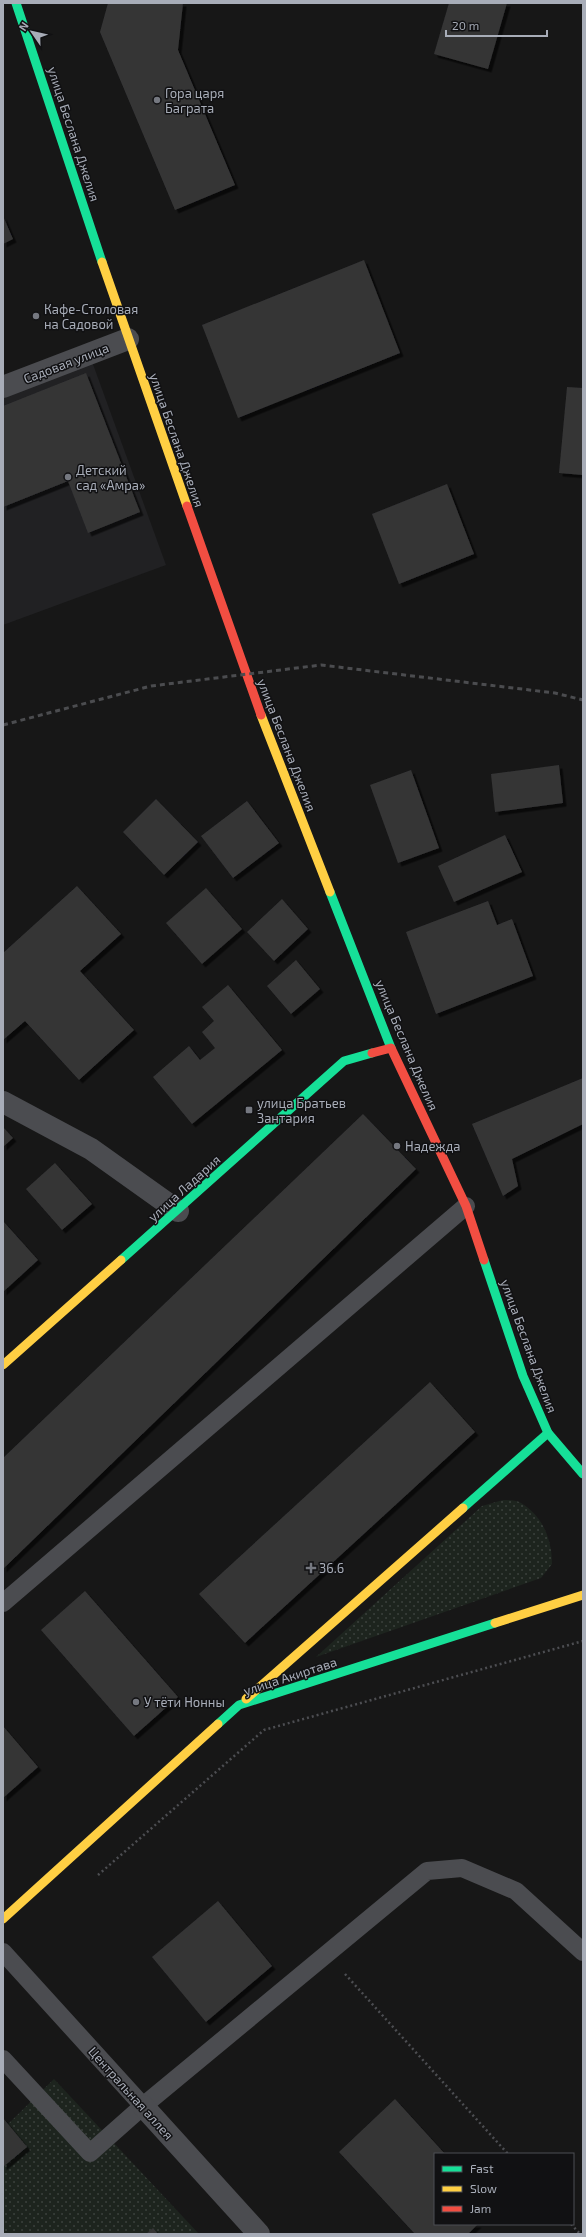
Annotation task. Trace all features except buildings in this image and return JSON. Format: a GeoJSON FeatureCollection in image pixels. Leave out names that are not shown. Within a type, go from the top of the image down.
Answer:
{"type":"FeatureCollection","features":[{"type":"Feature","properties":{"kind":"main road","name":"улица Беслана Джелия"},"geometry":{"type":"LineString","coordinates":[[16,3],[128,339],[252,693],[390,1048],[466,1206],[523,1376],[548,1433],[583,1474]]}},
{"type":"Feature","properties":{"kind":"main road","name":"улица Ладария"},"geometry":{"type":"LineString","coordinates":[[4,1363],[178,1211],[344,1061],[390,1048]]}},
{"type":"Feature","properties":{"kind":"main road"},"geometry":{"type":"LineString","coordinates":[[239,1705],[548,1433]]}},
{"type":"Feature","properties":{"kind":"main road","name":"улица Акиртава"},"geometry":{"type":"LineString","coordinates":[[3,1919],[239,1705],[583,1595]]}},
{"type":"Feature","properties":{"kind":"street","name":"Садовая улица"},"geometry":{"type":"LineString","coordinates":[[3,387],[128,339]]}},
{"type":"Feature","properties":{"kind":"street"},"geometry":{"type":"LineString","coordinates":[[3,1102],[90,1149],[178,1211]]}},
{"type":"Feature","properties":{"kind":"street","name":"Центральная аллея"},"geometry":{"type":"LineString","coordinates":[[143,2106],[259,2234]]}},
{"type":"Feature","properties":{"kind":"lane"},"geometry":{"type":"LineString","coordinates":[[3,1603],[466,1206]]}},
{"type":"Feature","properties":{"kind":"lane"},"geometry":{"type":"LineString","coordinates":[[3,2059],[90,2153],[143,2106],[328,1955],[427,1871],[462,1868],[516,1891],[583,1952]]}},
{"type":"Feature","properties":{"kind":"lane","name":"Центральная аллея"},"geometry":{"type":"LineString","coordinates":[[3,1952],[143,2106]]}},
{"type":"Feature","properties":{"kind":"path"},"geometry":{"type":"LineString","coordinates":[[96,1877],[264,1730],[583,1640]]}},
{"type":"Feature","properties":{"kind":"path"},"geometry":{"type":"LineString","coordinates":[[328,1955],[507,2153]]}},
{"type":"Feature","properties":{"kind":"path"},"geometry":{"type":"LineString","coordinates":[[572,2225],[580,2234]]}},
{"type":"Feature","properties":{"kind":"shaded area","name":"Детский сад «Амра»"},"geometry":{"type":"Polygon","coordinates":[[[90,356],[166,565],[3,625],[3,388],[90,356]]]}},
{"type":"Feature","properties":{"kind":"shaded area"},"geometry":{"type":"Polygon","coordinates":[[[503,1500],[517,1501],[529,1508],[545,1529],[552,1555],[552,1564],[541,1578],[316,1657],[482,1506],[503,1500]]]}},
{"type":"Feature","properties":{"kind":"shaded area"},"geometry":{"type":"Polygon","coordinates":[[[54,2079],[199,2234],[3,2234],[3,2129],[54,2079]]]}},
{"type":"Feature","properties":{"kind":"railway"},"geometry":{"type":"LineString","coordinates":[[3,725],[151,686],[321,665],[555,693],[583,700]]}},
{"type":"Feature","properties":{"kind":"traffic: fast"},"geometry":{"type":"LineString","coordinates":[[16,3],[102,262]]}},
{"type":"Feature","properties":{"kind":"traffic: fast"},"geometry":{"type":"LineString","coordinates":[[330,892],[391,1048]]}},
{"type":"Feature","properties":{"kind":"traffic: fast"},"geometry":{"type":"LineString","coordinates":[[121,1260],[344,1061],[372,1053]]}},
{"type":"Feature","properties":{"kind":"traffic: fast"},"geometry":{"type":"LineString","coordinates":[[484,1260],[523,1376],[548,1433],[583,1474]]}},
{"type":"Feature","properties":{"kind":"traffic: fast"},"geometry":{"type":"LineString","coordinates":[[463,1508],[548,1433]]}},
{"type":"Feature","properties":{"kind":"traffic: fast"},"geometry":{"type":"LineString","coordinates":[[218,1724],[239,1705],[495,1623]]}},
{"type":"Feature","properties":{"kind":"traffic: slow"},"geometry":{"type":"LineString","coordinates":[[102,262],[187,506]]}},
{"type":"Feature","properties":{"kind":"traffic: slow"},"geometry":{"type":"LineString","coordinates":[[261,715],[330,892]]}},
{"type":"Feature","properties":{"kind":"traffic: slow"},"geometry":{"type":"LineString","coordinates":[[3,1365],[121,1260]]}},
{"type":"Feature","properties":{"kind":"traffic: slow"},"geometry":{"type":"LineString","coordinates":[[246,1699],[463,1508]]}},
{"type":"Feature","properties":{"kind":"traffic: slow"},"geometry":{"type":"LineString","coordinates":[[495,1623],[583,1595]]}},
{"type":"Feature","properties":{"kind":"traffic: slow"},"geometry":{"type":"LineString","coordinates":[[3,1919],[218,1724]]}},
{"type":"Feature","properties":{"kind":"traffic: jam"},"geometry":{"type":"LineString","coordinates":[[187,506],[261,715]]}},
{"type":"Feature","properties":{"kind":"traffic: jam"},"geometry":{"type":"LineString","coordinates":[[372,1053],[391,1048],[466,1206],[484,1260]]}},
{"type":"Feature","properties":{"kind":"place","name":"Гора царя Баграта"},"geometry":{"type":"Point","coordinates":[157,100]}},
{"type":"Feature","properties":{"kind":"place","name":"Кафе-Столовая на Садовой"},"geometry":{"type":"Point","coordinates":[36,316]}},
{"type":"Feature","properties":{"kind":"place","name":"Детский сад «Амра»"},"geometry":{"type":"Point","coordinates":[68,477]}},
{"type":"Feature","properties":{"kind":"place","name":"улица Братьев Зантария"},"geometry":{"type":"Point","coordinates":[249,1110]}},
{"type":"Feature","properties":{"kind":"place","name":"Надежда"},"geometry":{"type":"Point","coordinates":[397,1146]}},
{"type":"Feature","properties":{"kind":"place","name":"36.6"},"geometry":{"type":"Point","coordinates":[311,1568]}},
{"type":"Feature","properties":{"kind":"place","name":"У тёти Нонны"},"geometry":{"type":"Point","coordinates":[136,1702]}}]}
